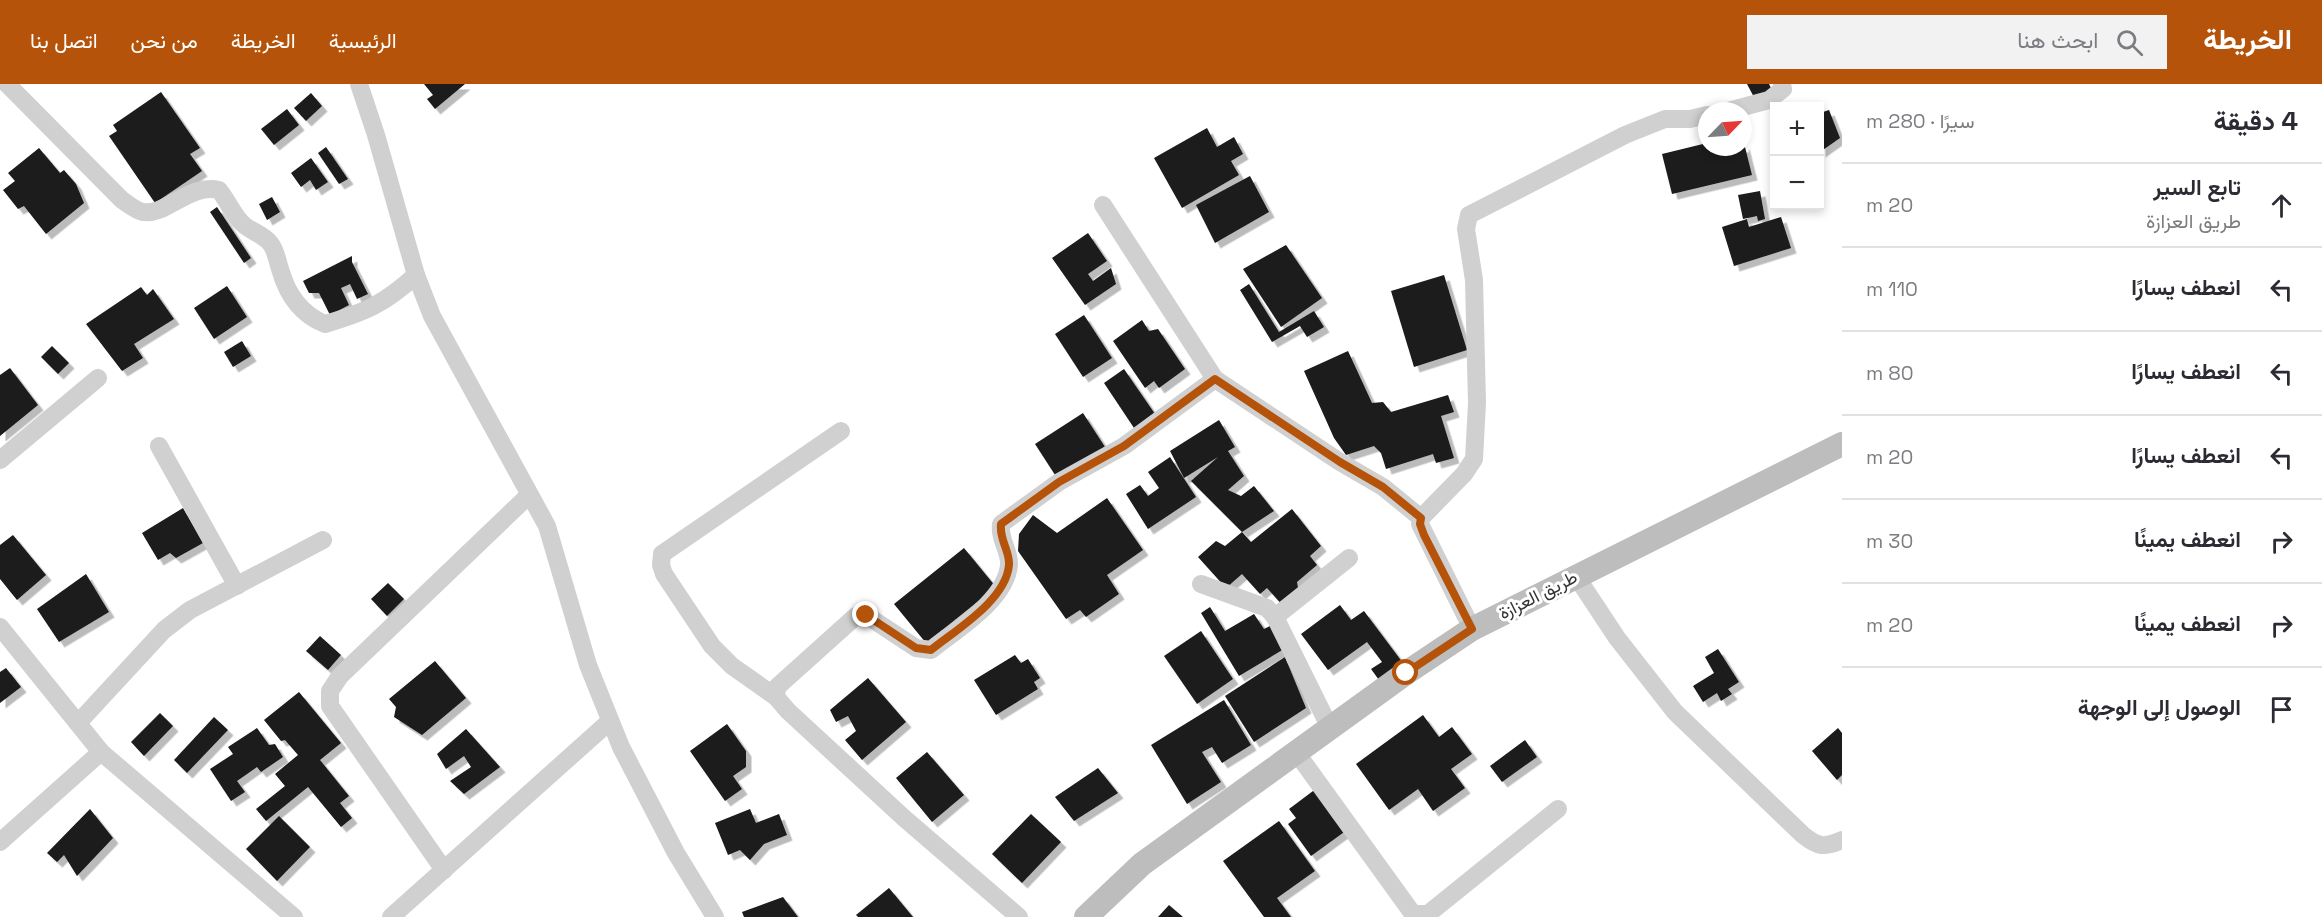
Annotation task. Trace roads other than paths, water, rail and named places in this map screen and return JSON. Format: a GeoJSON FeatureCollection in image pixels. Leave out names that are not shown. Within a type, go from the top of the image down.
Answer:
{"type":"FeatureCollection","features":[{"type":"Feature","properties":{"kind":"street"},"geometry":{"type":"LineString","coordinates":[[7,84],[122,200],[140,212],[152,213],[200,190],[219,190],[239,221],[248,229],[266,238],[271,244],[282,278],[296,304],[310,318],[325,324],[361,314],[392,297],[416,275]]}},
{"type":"Feature","properties":{"kind":"street"},"geometry":{"type":"LineString","coordinates":[[358,84],[376,135],[416,275],[432,316],[546,526],[588,665],[621,747],[676,853],[715,917]]}},
{"type":"Feature","properties":{"kind":"street"},"geometry":{"type":"LineString","coordinates":[[1752,104],[1768,100],[1783,89],[1782,84]]}},
{"type":"Feature","properties":{"kind":"street"},"geometry":{"type":"LineString","coordinates":[[1472,629],[1420,524],[1421,518],[1464,474],[1474,459],[1476,369],[1474,280],[1466,229],[1469,215],[1625,135],[1665,119],[1698,117]]}},
{"type":"Feature","properties":{"kind":"street"},"geometry":{"type":"LineString","coordinates":[[1103,205],[1215,379],[1340,462],[1383,487],[1421,518]]}},
{"type":"Feature","properties":{"kind":"street"},"geometry":{"type":"LineString","coordinates":[[0,459],[98,378]]}},
{"type":"Feature","properties":{"kind":"street"},"geometry":{"type":"LineString","coordinates":[[776,697],[777,687],[856,616],[866,615],[916,648],[931,650],[996,597],[1007,577],[1009,561],[1000,535],[1001,524],[1059,482],[1124,446],[1215,379]]}},
{"type":"Feature","properties":{"kind":"street"},"geometry":{"type":"LineString","coordinates":[[841,431],[663,554],[661,564],[664,574],[712,646],[732,666],[776,697],[788,711],[904,818],[1019,917]]}},
{"type":"Feature","properties":{"kind":"street","name":"طريق العزازة"},"geometry":{"type":"LineString","coordinates":[[1086,917],[1142,864],[1406,673],[1472,629],[1842,444]]}},
{"type":"Feature","properties":{"kind":"street"},"geometry":{"type":"LineString","coordinates":[[159,447],[237,586]]}},
{"type":"Feature","properties":{"kind":"street"},"geometry":{"type":"LineString","coordinates":[[444,870],[330,706],[330,691],[340,676],[528,496]]}},
{"type":"Feature","properties":{"kind":"street"},"geometry":{"type":"LineString","coordinates":[[78,723],[164,630],[190,610],[323,540]]}},
{"type":"Feature","properties":{"kind":"street"},"geometry":{"type":"LineString","coordinates":[[1275,617],[1349,558]]}},
{"type":"Feature","properties":{"kind":"street"},"geometry":{"type":"LineString","coordinates":[[1576,576],[1617,638],[1675,712],[1803,835],[1815,844],[1830,845],[1842,840]]}},
{"type":"Feature","properties":{"kind":"street"},"geometry":{"type":"LineString","coordinates":[[1201,584],[1267,608],[1275,617],[1330,728]]}},
{"type":"Feature","properties":{"kind":"street"},"geometry":{"type":"LineString","coordinates":[[0,627],[101,752],[294,917]]}},
{"type":"Feature","properties":{"kind":"street"},"geometry":{"type":"LineString","coordinates":[[391,917],[610,721]]}},
{"type":"Feature","properties":{"kind":"street"},"geometry":{"type":"LineString","coordinates":[[0,842],[101,752]]}},
{"type":"Feature","properties":{"kind":"street"},"geometry":{"type":"LineString","coordinates":[[1296,752],[1413,914],[1428,914],[1558,809]]}}]}
